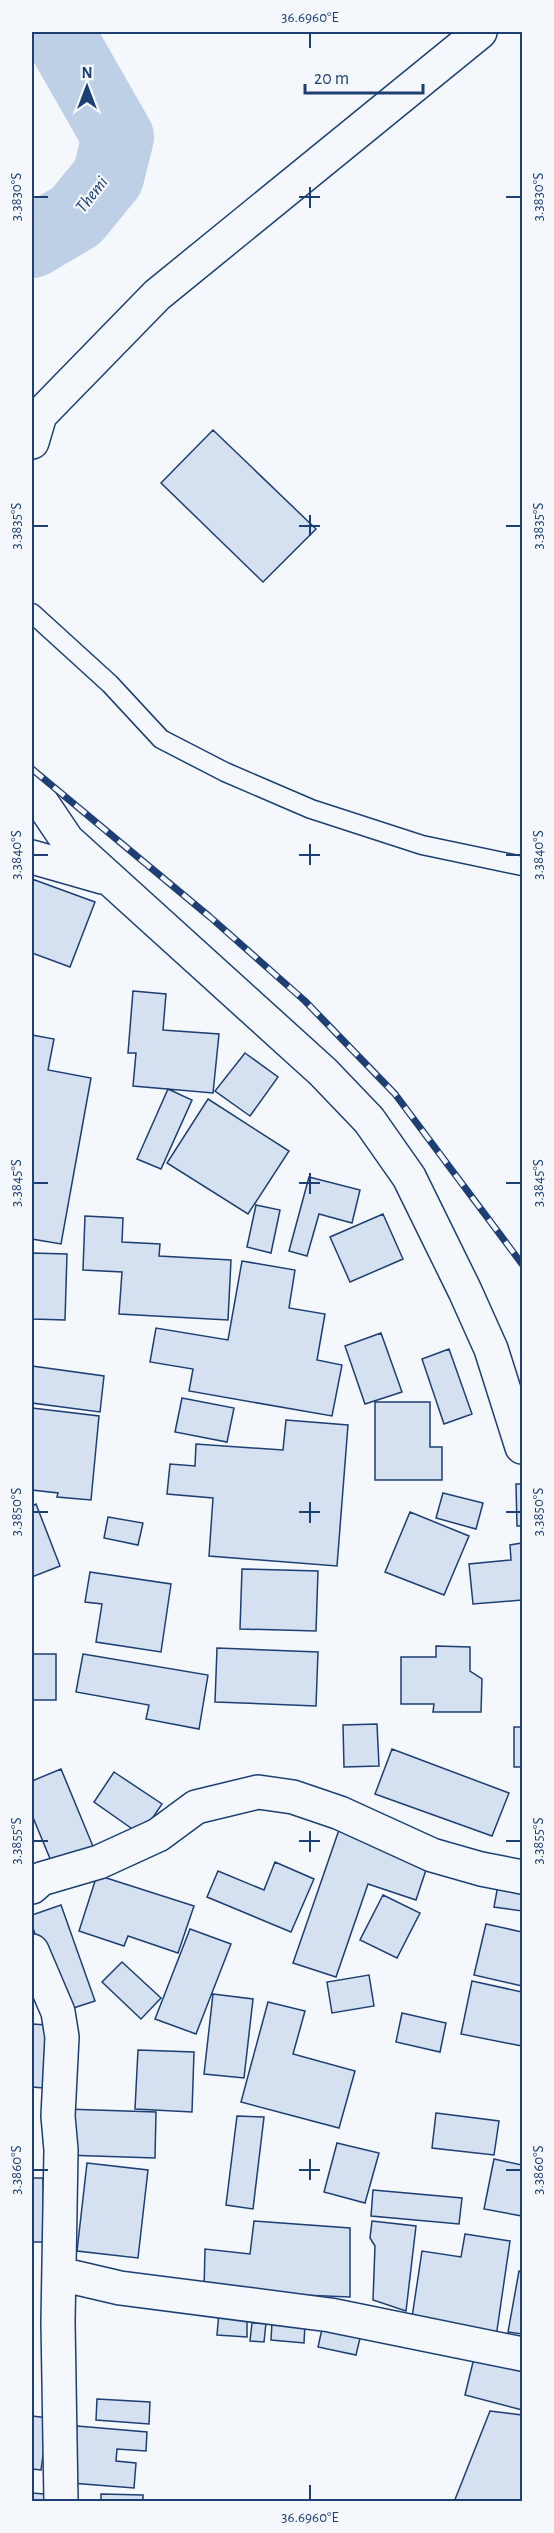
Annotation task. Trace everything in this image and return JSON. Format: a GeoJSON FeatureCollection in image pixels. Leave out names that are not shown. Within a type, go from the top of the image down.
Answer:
{"type":"FeatureCollection","features":[{"type":"Feature","properties":{"kind":"street"},"geometry":{"type":"LineString","coordinates":[[32,442],[40,415],[157,295],[480,32]]}},
{"type":"Feature","properties":{"kind":"street"},"geometry":{"type":"LineString","coordinates":[[32,788],[68,840],[109,880],[323,1072],[369,1120],[409,1177],[460,1280],[491,1349],[522,1447]]}},
{"type":"Feature","properties":{"kind":"street"},"geometry":{"type":"LineString","coordinates":[[32,857],[109,880]]}},
{"type":"Feature","properties":{"kind":"street"},"geometry":{"type":"LineString","coordinates":[[32,1887],[41,1879],[99,1862],[158,1835],[196,1807],[258,1792],[293,1797],[340,1814],[432,1855],[481,1869],[522,1877]]}},
{"type":"Feature","properties":{"kind":"street"},"geometry":{"type":"LineString","coordinates":[[32,1951],[57,2012],[62,2037],[58,2116],[61,2150],[62,2502]]}},
{"type":"Feature","properties":{"kind":"street"},"geometry":{"type":"LineString","coordinates":[[60,2274],[120,2288],[330,2314],[522,2355]]}},
{"type":"Feature","properties":{"kind":"lane"},"geometry":{"type":"LineString","coordinates":[[32,613],[110,684],[161,739],[225,772],[311,809],[422,846],[522,866]]}},
{"type":"Feature","properties":{"kind":"building"},"geometry":{"type":"Polygon","coordinates":[[[213,430],[316,529],[263,582],[161,483],[213,430]]]}},
{"type":"Feature","properties":{"kind":"building"},"geometry":{"type":"Polygon","coordinates":[[[32,879],[95,902],[70,967],[32,953],[32,879]]]}},
{"type":"Feature","properties":{"kind":"building"},"geometry":{"type":"Polygon","coordinates":[[[133,991],[166,994],[163,1030],[219,1034],[213,1093],[133,1086],[136,1053],[128,1053],[133,991]]]}},
{"type":"Feature","properties":{"kind":"building"},"geometry":{"type":"Polygon","coordinates":[[[32,1035],[54,1039],[48,1070],[91,1078],[61,1244],[32,1239],[32,1035]]]}},
{"type":"Feature","properties":{"kind":"building"},"geometry":{"type":"Polygon","coordinates":[[[245,1053],[278,1077],[250,1116],[215,1091],[245,1053]]]}},
{"type":"Feature","properties":{"kind":"building"},"geometry":{"type":"Polygon","coordinates":[[[168,1089],[192,1100],[161,1169],[137,1159],[168,1089]]]}},
{"type":"Feature","properties":{"kind":"building"},"geometry":{"type":"Polygon","coordinates":[[[208,1099],[289,1151],[248,1214],[167,1163],[208,1099]]]}},
{"type":"Feature","properties":{"kind":"building"},"geometry":{"type":"Polygon","coordinates":[[[309,1177],[360,1190],[352,1223],[319,1214],[307,1256],[289,1251],[309,1177]]]}},
{"type":"Feature","properties":{"kind":"building"},"geometry":{"type":"Polygon","coordinates":[[[256,1205],[280,1210],[271,1253],[247,1247],[256,1205]]]}},
{"type":"Feature","properties":{"kind":"building"},"geometry":{"type":"Polygon","coordinates":[[[383,1214],[403,1259],[350,1282],[330,1237],[383,1214]]]}},
{"type":"Feature","properties":{"kind":"building"},"geometry":{"type":"Polygon","coordinates":[[[85,1216],[123,1218],[122,1242],[160,1244],[159,1256],[231,1260],[228,1320],[119,1314],[122,1272],[83,1270],[85,1216]]]}},
{"type":"Feature","properties":{"kind":"building"},"geometry":{"type":"Polygon","coordinates":[[[32,1253],[67,1254],[65,1320],[32,1319],[32,1253]]]}},
{"type":"Feature","properties":{"kind":"building"},"geometry":{"type":"Polygon","coordinates":[[[242,1261],[295,1270],[289,1308],[325,1314],[317,1360],[342,1365],[332,1416],[189,1391],[193,1369],[150,1362],[156,1328],[228,1340],[242,1261]]]}},
{"type":"Feature","properties":{"kind":"building"},"geometry":{"type":"Polygon","coordinates":[[[381,1333],[402,1392],[365,1404],[345,1346],[381,1333]]]}},
{"type":"Feature","properties":{"kind":"building"},"geometry":{"type":"Polygon","coordinates":[[[449,1349],[472,1414],[444,1424],[422,1359],[449,1349]]]}},
{"type":"Feature","properties":{"kind":"building"},"geometry":{"type":"Polygon","coordinates":[[[32,1366],[104,1376],[100,1412],[32,1403],[32,1366]]]}},
{"type":"Feature","properties":{"kind":"building"},"geometry":{"type":"Polygon","coordinates":[[[182,1398],[234,1408],[227,1442],[175,1432],[182,1398]]]}},
{"type":"Feature","properties":{"kind":"building"},"geometry":{"type":"Polygon","coordinates":[[[375,1402],[430,1402],[430,1447],[442,1447],[442,1480],[375,1480],[375,1402]]]}},
{"type":"Feature","properties":{"kind":"building"},"geometry":{"type":"Polygon","coordinates":[[[32,1408],[99,1416],[91,1500],[57,1497],[58,1493],[32,1490],[32,1408]]]}},
{"type":"Feature","properties":{"kind":"building"},"geometry":{"type":"Polygon","coordinates":[[[286,1420],[348,1425],[337,1566],[209,1556],[213,1498],[167,1494],[170,1464],[195,1466],[196,1444],[283,1450],[286,1420]]]}},
{"type":"Feature","properties":{"kind":"building"},"geometry":{"type":"Polygon","coordinates":[[[516,1484],[522,1484],[522,1526],[517,1526],[516,1484]]]}},
{"type":"Feature","properties":{"kind":"building"},"geometry":{"type":"Polygon","coordinates":[[[443,1493],[483,1503],[476,1529],[436,1518],[443,1493]]]}},
{"type":"Feature","properties":{"kind":"building"},"geometry":{"type":"Polygon","coordinates":[[[36,1504],[60,1566],[32,1577],[32,1506],[36,1504]]]}},
{"type":"Feature","properties":{"kind":"building"},"geometry":{"type":"Polygon","coordinates":[[[410,1512],[469,1536],[444,1595],[385,1572],[410,1512]]]}},
{"type":"Feature","properties":{"kind":"building"},"geometry":{"type":"Polygon","coordinates":[[[108,1517],[143,1523],[138,1545],[104,1538],[108,1517]]]}},
{"type":"Feature","properties":{"kind":"building"},"geometry":{"type":"Polygon","coordinates":[[[522,1543],[522,1600],[473,1604],[469,1564],[511,1560],[510,1545],[522,1543]]]}},
{"type":"Feature","properties":{"kind":"building"},"geometry":{"type":"Polygon","coordinates":[[[242,1569],[318,1571],[316,1631],[240,1629],[242,1569]]]}},
{"type":"Feature","properties":{"kind":"building"},"geometry":{"type":"Polygon","coordinates":[[[90,1572],[171,1584],[161,1652],[96,1642],[102,1604],[85,1602],[90,1572]]]}},
{"type":"Feature","properties":{"kind":"building"},"geometry":{"type":"Polygon","coordinates":[[[436,1646],[470,1647],[470,1671],[482,1679],[481,1712],[433,1712],[434,1704],[401,1704],[401,1657],[436,1657],[436,1646]]]}},
{"type":"Feature","properties":{"kind":"building"},"geometry":{"type":"Polygon","coordinates":[[[217,1648],[318,1652],[316,1706],[215,1702],[217,1648]]]}},
{"type":"Feature","properties":{"kind":"building"},"geometry":{"type":"Polygon","coordinates":[[[32,1654],[56,1654],[56,1700],[32,1700],[32,1654]]]}},
{"type":"Feature","properties":{"kind":"building"},"geometry":{"type":"Polygon","coordinates":[[[83,1654],[208,1675],[199,1729],[146,1719],[149,1705],[76,1692],[83,1654]]]}},
{"type":"Feature","properties":{"kind":"building"},"geometry":{"type":"Polygon","coordinates":[[[377,1724],[379,1766],[344,1767],[343,1725],[377,1724]]]}},
{"type":"Feature","properties":{"kind":"building"},"geometry":{"type":"Polygon","coordinates":[[[514,1727],[522,1727],[522,1767],[514,1767],[514,1727]]]}},
{"type":"Feature","properties":{"kind":"building"},"geometry":{"type":"Polygon","coordinates":[[[392,1749],[509,1793],[492,1836],[375,1794],[392,1749]]]}},
{"type":"Feature","properties":{"kind":"building"},"geometry":{"type":"Polygon","coordinates":[[[61,1769],[97,1856],[56,1873],[32,1815],[32,1781],[61,1769]]]}},
{"type":"Feature","properties":{"kind":"building"},"geometry":{"type":"Polygon","coordinates":[[[114,1772],[162,1804],[141,1835],[94,1802],[114,1772]]]}},
{"type":"Feature","properties":{"kind":"building"},"geometry":{"type":"Polygon","coordinates":[[[340,1827],[430,1858],[416,1900],[368,1884],[336,1977],[293,1963],[340,1827]]]}},
{"type":"Feature","properties":{"kind":"building"},"geometry":{"type":"Polygon","coordinates":[[[275,1862],[314,1879],[291,1932],[207,1897],[218,1871],[264,1890],[275,1862]]]}},
{"type":"Feature","properties":{"kind":"building"},"geometry":{"type":"Polygon","coordinates":[[[500,1874],[522,1878],[522,1911],[494,1907],[500,1874]]]}},
{"type":"Feature","properties":{"kind":"building"},"geometry":{"type":"Polygon","coordinates":[[[97,1875],[194,1906],[178,1953],[128,1936],[124,1946],[79,1931],[97,1875]]]}},
{"type":"Feature","properties":{"kind":"building"},"geometry":{"type":"Polygon","coordinates":[[[383,1895],[420,1913],[397,1958],[360,1940],[383,1895]]]}},
{"type":"Feature","properties":{"kind":"building"},"geometry":{"type":"Polygon","coordinates":[[[61,1905],[95,2001],[61,2012],[32,1925],[32,1915],[61,1905]]]}},
{"type":"Feature","properties":{"kind":"building"},"geometry":{"type":"Polygon","coordinates":[[[486,1924],[522,1932],[522,1986],[474,1975],[486,1924]]]}},
{"type":"Feature","properties":{"kind":"building"},"geometry":{"type":"Polygon","coordinates":[[[190,1929],[231,1944],[196,2034],[155,2019],[190,1929]]]}},
{"type":"Feature","properties":{"kind":"building"},"geometry":{"type":"Polygon","coordinates":[[[122,1962],[161,1998],[141,2019],[102,1982],[122,1962]]]}},
{"type":"Feature","properties":{"kind":"building"},"geometry":{"type":"Polygon","coordinates":[[[369,1975],[374,2006],[332,2013],[327,1982],[369,1975]]]}},
{"type":"Feature","properties":{"kind":"building"},"geometry":{"type":"Polygon","coordinates":[[[472,1981],[522,1992],[522,2046],[461,2034],[472,1981]]]}},
{"type":"Feature","properties":{"kind":"building"},"geometry":{"type":"Polygon","coordinates":[[[213,1994],[253,1999],[244,2078],[204,2074],[213,1994]]]}},
{"type":"Feature","properties":{"kind":"building"},"geometry":{"type":"Polygon","coordinates":[[[268,2002],[305,2011],[293,2054],[355,2071],[339,2128],[241,2102],[268,2002]]]}},
{"type":"Feature","properties":{"kind":"building"},"geometry":{"type":"Polygon","coordinates":[[[402,2013],[446,2023],[440,2052],[396,2042],[402,2013]]]}},
{"type":"Feature","properties":{"kind":"building"},"geometry":{"type":"Polygon","coordinates":[[[32,2024],[47,2025],[44,2088],[32,2087],[32,2024]]]}},
{"type":"Feature","properties":{"kind":"building"},"geometry":{"type":"Polygon","coordinates":[[[138,2050],[194,2052],[192,2112],[135,2109],[138,2050]]]}},
{"type":"Feature","properties":{"kind":"building"},"geometry":{"type":"Polygon","coordinates":[[[65,2109],[156,2112],[155,2158],[64,2155],[65,2109]]]}},
{"type":"Feature","properties":{"kind":"building"},"geometry":{"type":"Polygon","coordinates":[[[436,2113],[499,2121],[494,2155],[432,2148],[436,2113]]]}},
{"type":"Feature","properties":{"kind":"building"},"geometry":{"type":"Polygon","coordinates":[[[237,2116],[264,2117],[253,2209],[226,2205],[237,2116]]]}},
{"type":"Feature","properties":{"kind":"building"},"geometry":{"type":"Polygon","coordinates":[[[337,2143],[379,2153],[365,2203],[324,2192],[337,2143]]]}},
{"type":"Feature","properties":{"kind":"building"},"geometry":{"type":"Polygon","coordinates":[[[494,2159],[522,2165],[522,2216],[484,2209],[494,2159]]]}},
{"type":"Feature","properties":{"kind":"building"},"geometry":{"type":"Polygon","coordinates":[[[87,2163],[148,2170],[138,2258],[77,2251],[87,2163]]]}},
{"type":"Feature","properties":{"kind":"building"},"geometry":{"type":"Polygon","coordinates":[[[32,2178],[43,2178],[44,2242],[32,2242],[32,2178]]]}},
{"type":"Feature","properties":{"kind":"building"},"geometry":{"type":"Polygon","coordinates":[[[373,2190],[462,2198],[459,2224],[371,2216],[373,2190]]]}},
{"type":"Feature","properties":{"kind":"building"},"geometry":{"type":"Polygon","coordinates":[[[254,2221],[350,2228],[350,2297],[204,2291],[205,2249],[250,2254],[254,2221]]]}},
{"type":"Feature","properties":{"kind":"building"},"geometry":{"type":"Polygon","coordinates":[[[372,2221],[416,2226],[406,2311],[373,2300],[375,2246],[370,2238],[372,2221]]]}},
{"type":"Feature","properties":{"kind":"building"},"geometry":{"type":"Polygon","coordinates":[[[465,2234],[510,2241],[496,2337],[411,2324],[422,2251],[461,2257],[465,2234]]]}},
{"type":"Feature","properties":{"kind":"building"},"geometry":{"type":"Polygon","coordinates":[[[519,2271],[522,2272],[522,2334],[508,2332],[519,2271]]]}},
{"type":"Feature","properties":{"kind":"building"},"geometry":{"type":"Polygon","coordinates":[[[219,2312],[247,2313],[247,2337],[217,2335],[219,2312]]]}},
{"type":"Feature","properties":{"kind":"building"},"geometry":{"type":"Polygon","coordinates":[[[272,2322],[305,2324],[304,2343],[271,2340],[272,2322]]]}},
{"type":"Feature","properties":{"kind":"building"},"geometry":{"type":"Polygon","coordinates":[[[252,2323],[266,2323],[264,2342],[250,2341],[252,2323]]]}},
{"type":"Feature","properties":{"kind":"building"},"geometry":{"type":"Polygon","coordinates":[[[322,2329],[361,2334],[356,2355],[318,2347],[322,2329]]]}},
{"type":"Feature","properties":{"kind":"building"},"geometry":{"type":"Polygon","coordinates":[[[475,2354],[522,2366],[522,2410],[465,2395],[475,2354]]]}},
{"type":"Feature","properties":{"kind":"building"},"geometry":{"type":"Polygon","coordinates":[[[97,2399],[150,2402],[149,2424],[96,2420],[97,2399]]]}},
{"type":"Feature","properties":{"kind":"building"},"geometry":{"type":"Polygon","coordinates":[[[490,2411],[522,2415],[522,2502],[454,2502],[490,2411]]]}},
{"type":"Feature","properties":{"kind":"building"},"geometry":{"type":"Polygon","coordinates":[[[32,2416],[48,2418],[41,2470],[32,2469],[32,2416]]]}},
{"type":"Feature","properties":{"kind":"building"},"geometry":{"type":"Polygon","coordinates":[[[77,2426],[147,2432],[146,2451],[117,2449],[116,2461],[136,2463],[134,2488],[71,2483],[77,2426]]]}},
{"type":"Feature","properties":{"kind":"building"},"geometry":{"type":"Polygon","coordinates":[[[32,2493],[56,2495],[54,2502],[32,2502],[32,2493]]]}},
{"type":"Feature","properties":{"kind":"building"},"geometry":{"type":"Polygon","coordinates":[[[101,2494],[143,2495],[143,2502],[101,2502],[101,2494]]]}},
{"type":"Feature","properties":{"kind":"waterway","name":"Themi"},"geometry":{"type":"LineString","coordinates":[[32,242],[76,216],[108,177],[118,137],[58,32]]}},
{"type":"Feature","properties":{"kind":"railway"},"geometry":{"type":"LineString","coordinates":[[32,769],[210,917],[305,1001],[395,1094],[522,1264]]}}]}
